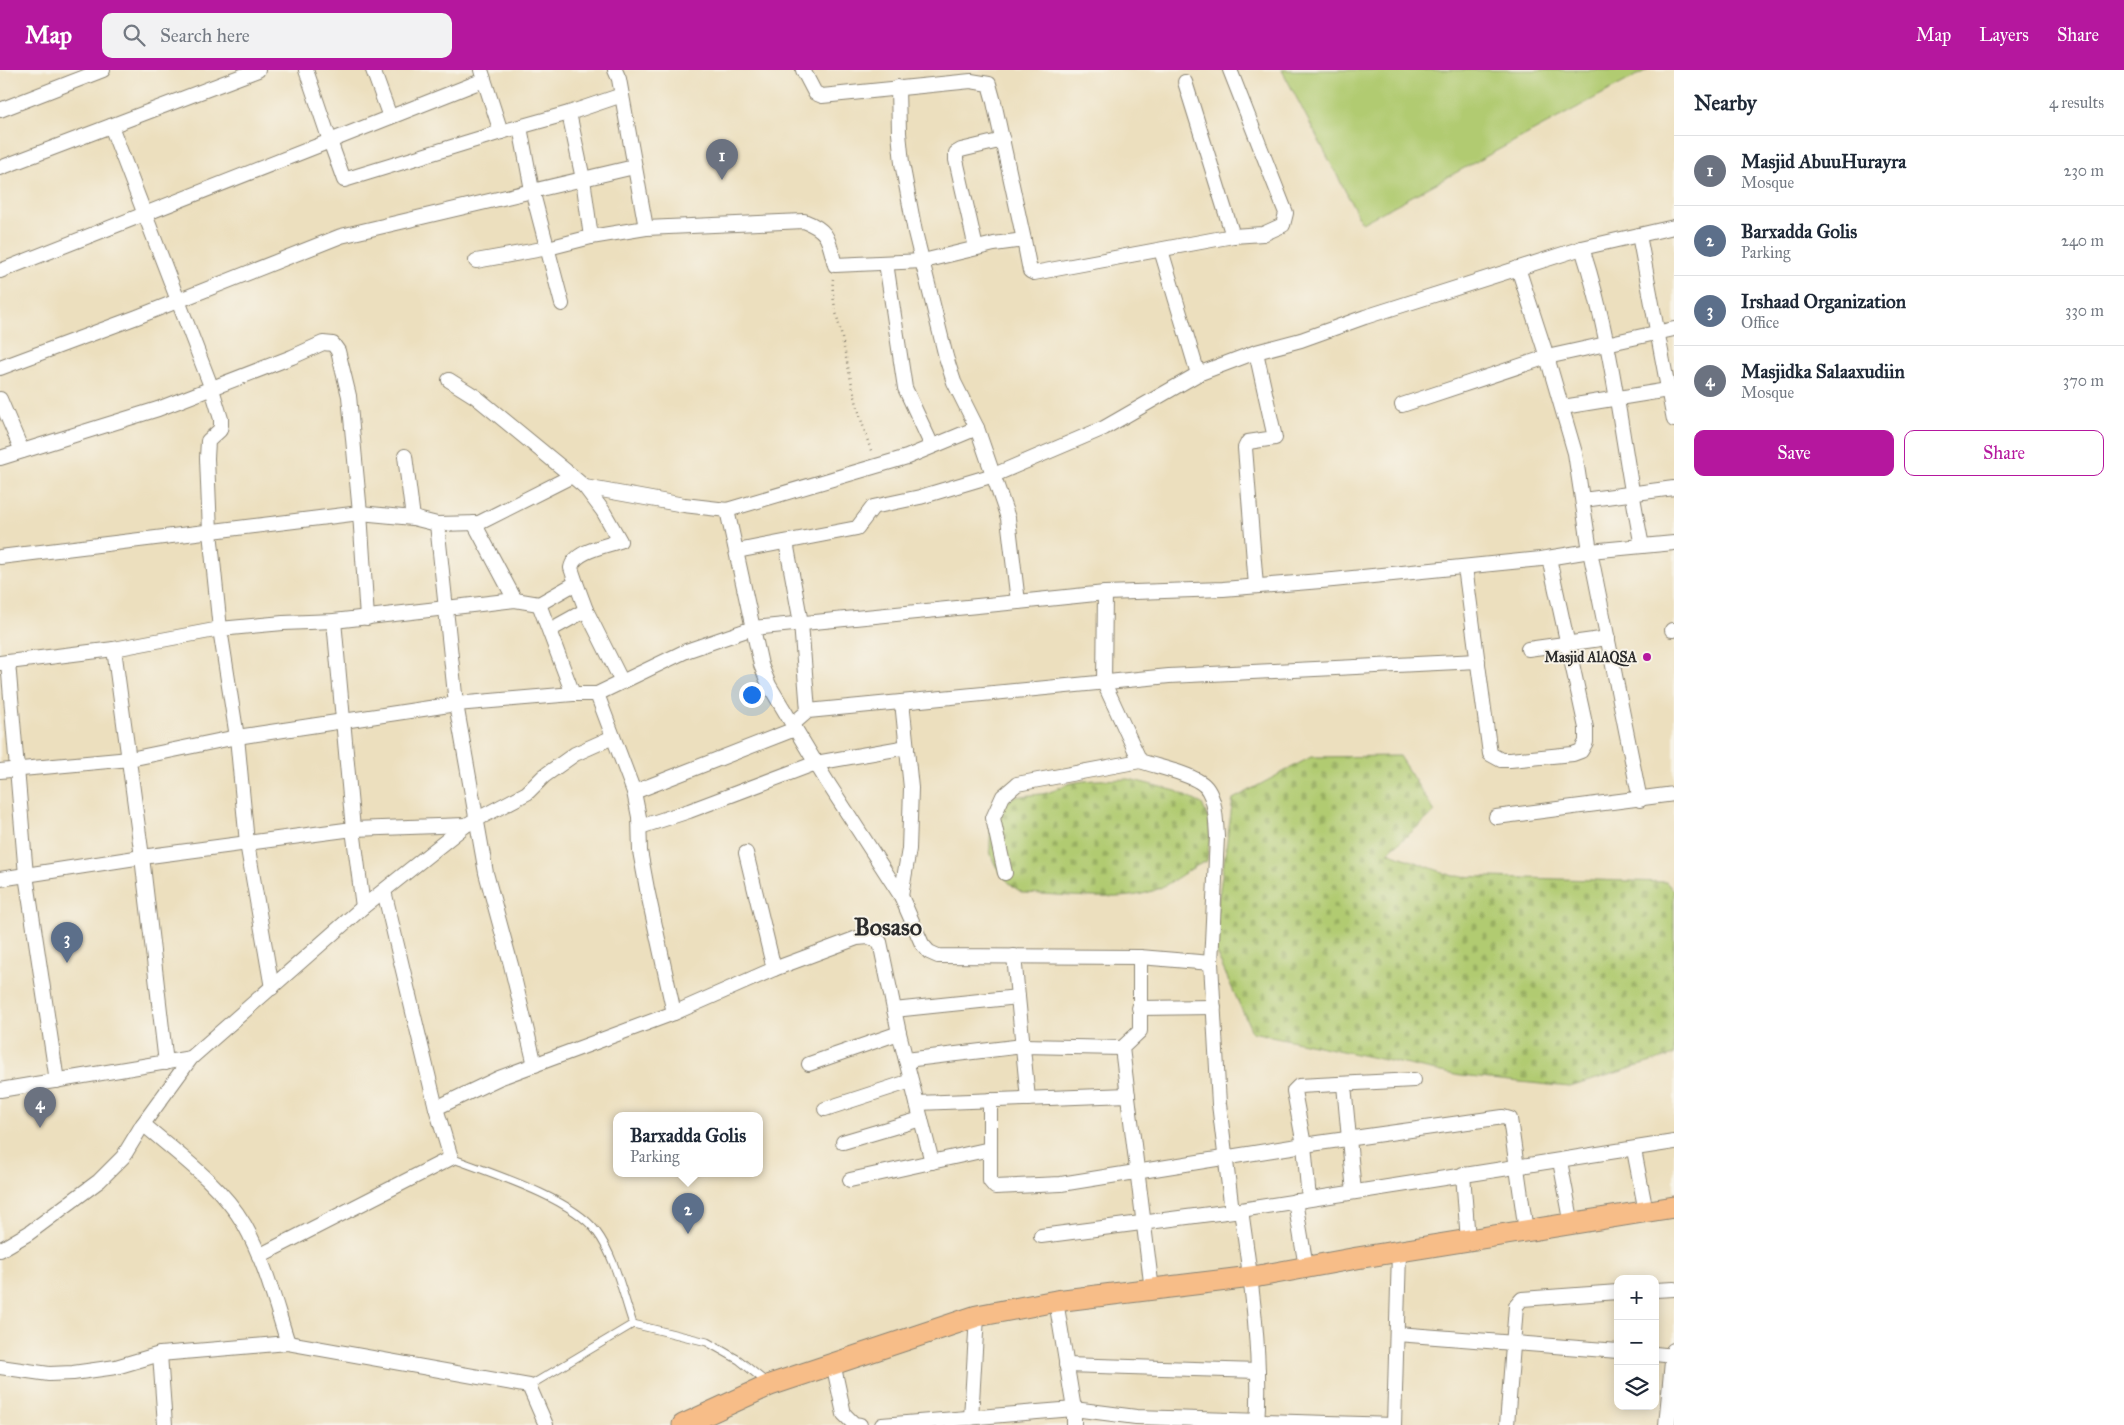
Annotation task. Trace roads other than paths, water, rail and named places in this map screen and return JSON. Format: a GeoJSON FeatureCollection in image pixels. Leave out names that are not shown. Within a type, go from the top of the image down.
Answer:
{"type":"FeatureCollection","features":[{"type":"Feature","properties":{"kind":"main road"},"geometry":{"type":"LineString","coordinates":[[683,1425],[770,1386],[833,1363],[977,1316],[1056,1301],[1250,1277],[1674,1207]]}},
{"type":"Feature","properties":{"kind":"street"},"geometry":{"type":"LineString","coordinates":[[0,110],[103,70]]}},
{"type":"Feature","properties":{"kind":"street"},"geometry":{"type":"LineString","coordinates":[[0,168],[258,70]]}},
{"type":"Feature","properties":{"kind":"street"},"geometry":{"type":"LineString","coordinates":[[306,70],[344,180],[622,96]]}},
{"type":"Feature","properties":{"kind":"street"},"geometry":{"type":"LineString","coordinates":[[373,70],[390,117]]}},
{"type":"Feature","properties":{"kind":"street"},"geometry":{"type":"LineString","coordinates":[[615,70],[622,96],[646,228]]}},
{"type":"Feature","properties":{"kind":"street"},"geometry":{"type":"LineString","coordinates":[[803,70],[812,89],[820,96],[971,81],[988,84],[1003,140],[1028,263],[1030,271],[1034,273],[1233,236],[1263,234],[1283,225],[1286,213],[1230,70]]}},
{"type":"Feature","properties":{"kind":"street"},"geometry":{"type":"LineString","coordinates":[[0,271],[390,117],[483,75],[501,132]]}},
{"type":"Feature","properties":{"kind":"street"},"geometry":{"type":"LineString","coordinates":[[1186,82],[1233,236]]}},
{"type":"Feature","properties":{"kind":"street"},"geometry":{"type":"LineString","coordinates":[[898,87],[898,133],[915,232],[954,382],[976,428],[1008,518],[1018,602]]}},
{"type":"Feature","properties":{"kind":"street"},"geometry":{"type":"LineString","coordinates":[[569,113],[583,178],[591,237]]}},
{"type":"Feature","properties":{"kind":"street"},"geometry":{"type":"LineString","coordinates":[[111,126],[212,389],[221,418],[220,430],[208,440],[207,447],[210,532],[220,629],[237,737],[247,843],[272,988]]}},
{"type":"Feature","properties":{"kind":"street"},"geometry":{"type":"LineString","coordinates":[[520,127],[532,190],[562,304]]}},
{"type":"Feature","properties":{"kind":"street"},"geometry":{"type":"LineString","coordinates":[[976,248],[956,153],[960,150],[1003,140]]}},
{"type":"Feature","properties":{"kind":"street"},"geometry":{"type":"LineString","coordinates":[[0,368],[341,236],[634,167]]}},
{"type":"Feature","properties":{"kind":"street"},"geometry":{"type":"LineString","coordinates":[[476,261],[548,248],[591,237],[646,228],[804,221],[825,232],[835,265],[924,261],[976,248],[1024,240]]}},
{"type":"Feature","properties":{"kind":"street"},"geometry":{"type":"LineString","coordinates":[[737,551],[857,528],[873,507],[920,497],[994,475],[1104,428],[1198,374],[1256,352],[1301,340],[1365,317],[1582,248],[1674,227]]}},
{"type":"Feature","properties":{"kind":"street"},"geometry":{"type":"LineString","coordinates":[[1638,235],[1671,389],[1674,420]]}},
{"type":"Feature","properties":{"kind":"street"},"geometry":{"type":"LineString","coordinates":[[1582,248],[1593,281],[1607,344],[1631,494],[1642,546]]}},
{"type":"Feature","properties":{"kind":"street"},"geometry":{"type":"LineString","coordinates":[[1161,250],[1198,374]]}},
{"type":"Feature","properties":{"kind":"street"},"geometry":{"type":"LineString","coordinates":[[886,263],[906,388],[932,446]]}},
{"type":"Feature","properties":{"kind":"street"},"geometry":{"type":"LineString","coordinates":[[1518,268],[1548,358],[1575,453],[1590,551],[1640,800]]}},
{"type":"Feature","properties":{"kind":"street"},"geometry":{"type":"LineString","coordinates":[[1402,405],[1548,358],[1674,330]]}},
{"type":"Feature","properties":{"kind":"street"},"geometry":{"type":"LineString","coordinates":[[0,458],[158,409],[212,389],[323,342],[333,344],[338,351],[349,396],[360,513],[367,618]]}},
{"type":"Feature","properties":{"kind":"street"},"geometry":{"type":"LineString","coordinates":[[1256,352],[1275,438],[1248,442],[1245,448],[1256,586]]}},
{"type":"Feature","properties":{"kind":"street"},"geometry":{"type":"LineString","coordinates":[[449,380],[476,397],[586,487],[603,511],[620,541],[585,553],[572,562],[570,568],[586,610],[622,682]]}},
{"type":"Feature","properties":{"kind":"street"},"geometry":{"type":"LineString","coordinates":[[1562,407],[1671,389]]}},
{"type":"Feature","properties":{"kind":"street"},"geometry":{"type":"LineString","coordinates":[[0,399],[22,451]]}},
{"type":"Feature","properties":{"kind":"street"},"geometry":{"type":"LineString","coordinates":[[586,487],[684,505],[727,510],[907,457],[976,428]]}},
{"type":"Feature","properties":{"kind":"street"},"geometry":{"type":"LineString","coordinates":[[405,456],[413,518]]}},
{"type":"Feature","properties":{"kind":"street"},"geometry":{"type":"LineString","coordinates":[[0,557],[360,513],[413,518],[437,524],[479,523],[572,476]]}},
{"type":"Feature","properties":{"kind":"street"},"geometry":{"type":"LineString","coordinates":[[1583,500],[1674,488]]}},
{"type":"Feature","properties":{"kind":"street"},"geometry":{"type":"LineString","coordinates":[[727,510],[762,669],[769,685],[816,764],[901,896],[922,944],[929,952],[938,956],[1140,957],[1211,963]]}},
{"type":"Feature","properties":{"kind":"street"},"geometry":{"type":"LineString","coordinates":[[474,523],[514,600]]}},
{"type":"Feature","properties":{"kind":"street"},"geometry":{"type":"LineString","coordinates":[[437,524],[456,704],[472,822],[511,965],[535,1065]]}},
{"type":"Feature","properties":{"kind":"street"},"geometry":{"type":"LineString","coordinates":[[786,542],[801,623],[808,711]]}},
{"type":"Feature","properties":{"kind":"street"},"geometry":{"type":"LineString","coordinates":[[0,771],[130,760],[237,737],[456,704],[573,694],[597,694],[686,651],[753,628],[1105,593],[1190,591],[1466,567],[1549,558],[1590,551],[1674,544]]}},
{"type":"Feature","properties":{"kind":"street"},"geometry":{"type":"LineString","coordinates":[[1466,567],[1490,754],[1501,760],[1573,754],[1581,751],[1586,742],[1586,728],[1549,558]]}},
{"type":"Feature","properties":{"kind":"street"},"geometry":{"type":"LineString","coordinates":[[57,1081],[26,875],[4,662],[114,649],[220,629],[367,618],[514,600],[539,604],[576,582]]}},
{"type":"Feature","properties":{"kind":"street"},"geometry":{"type":"LineString","coordinates":[[1105,593],[1104,684],[1140,761]]}},
{"type":"Feature","properties":{"kind":"street"},"geometry":{"type":"LineString","coordinates":[[539,604],[573,694]]}},
{"type":"Feature","properties":{"kind":"street"},"geometry":{"type":"LineString","coordinates":[[550,630],[586,610]]}},
{"type":"Feature","properties":{"kind":"street"},"geometry":{"type":"LineString","coordinates":[[334,621],[353,829],[363,907]]}},
{"type":"Feature","properties":{"kind":"street"},"geometry":{"type":"LineString","coordinates":[[1528,649],[1608,638]]}},
{"type":"Feature","properties":{"kind":"street"},"geometry":{"type":"LineString","coordinates":[[114,649],[130,760],[166,1063]]}},
{"type":"Feature","properties":{"kind":"street"},"geometry":{"type":"LineString","coordinates":[[634,792],[794,726],[808,711],[1222,673],[1478,661]]}},
{"type":"Feature","properties":{"kind":"street"},"geometry":{"type":"LineString","coordinates":[[597,694],[634,792],[640,827],[640,850],[647,889],[674,1013]]}},
{"type":"Feature","properties":{"kind":"street"},"geometry":{"type":"LineString","coordinates":[[901,896],[909,849],[910,788],[902,702]]}},
{"type":"Feature","properties":{"kind":"street"},"geometry":{"type":"LineString","coordinates":[[0,1250],[29,1233],[99,1181],[123,1157],[143,1124],[191,1058],[363,907],[472,822],[527,793],[544,776],[575,754],[613,737]]}},
{"type":"Feature","properties":{"kind":"street"},"geometry":{"type":"LineString","coordinates":[[640,827],[689,812],[816,764],[907,747]]}},
{"type":"Feature","properties":{"kind":"street"},"geometry":{"type":"LineString","coordinates":[[1005,872],[993,818],[1004,796],[1017,784],[1140,761],[1202,782],[1211,796],[1216,818],[1217,837],[1211,963],[1220,1104],[1226,1157],[1250,1277],[1258,1371],[1257,1423]]}},
{"type":"Feature","properties":{"kind":"street"},"geometry":{"type":"LineString","coordinates":[[1496,817],[1640,800],[1674,794]]}},
{"type":"Feature","properties":{"kind":"street"},"geometry":{"type":"LineString","coordinates":[[0,880],[142,857],[353,829],[472,822]]}},
{"type":"Feature","properties":{"kind":"street"},"geometry":{"type":"LineString","coordinates":[[746,853],[774,969]]}},
{"type":"Feature","properties":{"kind":"street"},"geometry":{"type":"LineString","coordinates":[[259,1256],[451,1158],[436,1108],[384,891]]}},
{"type":"Feature","properties":{"kind":"street"},"geometry":{"type":"LineString","coordinates":[[436,1108],[499,1078],[674,1013],[774,969],[857,938],[869,937],[880,942],[899,1033],[932,1162]]}},
{"type":"Feature","properties":{"kind":"street"},"geometry":{"type":"LineString","coordinates":[[1014,956],[1028,1099]]}},
{"type":"Feature","properties":{"kind":"street"},"geometry":{"type":"LineString","coordinates":[[906,1060],[1023,1046],[1122,1048],[1140,1030],[1140,957]]}},
{"type":"Feature","properties":{"kind":"street"},"geometry":{"type":"LineString","coordinates":[[894,1010],[1018,997]]}},
{"type":"Feature","properties":{"kind":"street"},"geometry":{"type":"LineString","coordinates":[[1139,1008],[1214,1007]]}},
{"type":"Feature","properties":{"kind":"street"},"geometry":{"type":"LineString","coordinates":[[809,1064],[899,1033]]}},
{"type":"Feature","properties":{"kind":"street"},"geometry":{"type":"LineString","coordinates":[[1122,1048],[1152,1290]]}},
{"type":"Feature","properties":{"kind":"street"},"geometry":{"type":"LineString","coordinates":[[0,1090],[191,1058]]}},
{"type":"Feature","properties":{"kind":"street"},"geometry":{"type":"LineString","coordinates":[[1309,1199],[1304,1145],[1294,1091],[1300,1086],[1414,1080]]}},
{"type":"Feature","properties":{"kind":"street"},"geometry":{"type":"LineString","coordinates":[[825,1109],[912,1081]]}},
{"type":"Feature","properties":{"kind":"street"},"geometry":{"type":"LineString","coordinates":[[1344,1085],[1354,1192]]}},
{"type":"Feature","properties":{"kind":"street"},"geometry":{"type":"LineString","coordinates":[[917,1103],[1128,1095]]}},
{"type":"Feature","properties":{"kind":"street"},"geometry":{"type":"LineString","coordinates":[[990,1100],[990,1181],[994,1187],[1061,1184],[1304,1145],[1503,1117],[1510,1119],[1526,1231]]}},
{"type":"Feature","properties":{"kind":"street"},"geometry":{"type":"LineString","coordinates":[[843,1142],[921,1119]]}},
{"type":"Feature","properties":{"kind":"street"},"geometry":{"type":"LineString","coordinates":[[143,1124],[226,1200],[244,1224],[259,1256],[288,1343]]}},
{"type":"Feature","properties":{"kind":"street"},"geometry":{"type":"LineString","coordinates":[[1040,1236],[1236,1211],[1463,1174],[1634,1150],[1674,1142]]}},
{"type":"Feature","properties":{"kind":"street"},"geometry":{"type":"LineString","coordinates":[[850,1180],[990,1148]]}},
{"type":"Feature","properties":{"kind":"street"},"geometry":{"type":"LineString","coordinates":[[1634,1150],[1646,1212]]}},
{"type":"Feature","properties":{"kind":"street"},"geometry":{"type":"LineString","coordinates":[[1560,1161],[1572,1225]]}},
{"type":"Feature","properties":{"kind":"street"},"geometry":{"type":"LineString","coordinates":[[1463,1174],[1468,1241]]}},
{"type":"Feature","properties":{"kind":"street"},"geometry":{"type":"LineString","coordinates":[[1295,1201],[1306,1267]]}},
{"type":"Feature","properties":{"kind":"street"},"geometry":{"type":"LineString","coordinates":[[882,1425],[919,1424],[971,1418],[991,1421],[1074,1409],[1170,1422],[1394,1425],[1399,1253]]}},
{"type":"Feature","properties":{"kind":"street"},"geometry":{"type":"LineString","coordinates":[[1659,1290],[1674,1289]]}},
{"type":"Feature","properties":{"kind":"street"},"geometry":{"type":"LineString","coordinates":[[1507,1425],[1516,1306],[1522,1299],[1614,1292]]}},
{"type":"Feature","properties":{"kind":"street"},"geometry":{"type":"LineString","coordinates":[[1056,1301],[1074,1409],[1074,1425]]}},
{"type":"Feature","properties":{"kind":"street"},"geometry":{"type":"LineString","coordinates":[[971,1418],[977,1316]]}},
{"type":"Feature","properties":{"kind":"street"},"geometry":{"type":"LineString","coordinates":[[1397,1334],[1614,1351]]}},
{"type":"Feature","properties":{"kind":"street"},"geometry":{"type":"LineString","coordinates":[[0,1366],[49,1374],[73,1373],[116,1366],[160,1354],[288,1343],[529,1386],[546,1425]]}},
{"type":"Feature","properties":{"kind":"street"},"geometry":{"type":"LineString","coordinates":[[1667,1425],[1674,1351]]}},
{"type":"Feature","properties":{"kind":"street"},"geometry":{"type":"LineString","coordinates":[[160,1354],[165,1425]]}},
{"type":"Feature","properties":{"kind":"street"},"geometry":{"type":"LineString","coordinates":[[1659,1354],[1674,1356]]}},
{"type":"Feature","properties":{"kind":"street"},"geometry":{"type":"LineString","coordinates":[[833,1363],[844,1414],[854,1424],[860,1425]]}},
{"type":"Feature","properties":{"kind":"street"},"geometry":{"type":"LineString","coordinates":[[1066,1364],[1258,1371]]}},
{"type":"Feature","properties":{"kind":"lane"},"geometry":{"type":"LineString","coordinates":[[451,1158],[522,1185],[580,1214],[597,1232],[614,1266],[633,1324]]}},
{"type":"Feature","properties":{"kind":"lane"},"geometry":{"type":"LineString","coordinates":[[529,1386],[633,1324],[707,1342],[739,1360],[770,1386]]}},
{"type":"Feature","properties":{"kind":"place","name":"Masjid AbuuHurayra"},"geometry":{"type":"Point","coordinates":[722,180]}},
{"type":"Feature","properties":{"kind":"place","name":"Masjid AlAQSA"},"geometry":{"type":"Point","coordinates":[1647,657]}},
{"type":"Feature","properties":{"kind":"place","name":"Irshaad Organization"},"geometry":{"type":"Point","coordinates":[67,963]}},
{"type":"Feature","properties":{"kind":"place","name":"Masjidka Salaaxudiin"},"geometry":{"type":"Point","coordinates":[40,1128]}},
{"type":"Feature","properties":{"kind":"place","name":"Barxadda Golis"},"geometry":{"type":"Point","coordinates":[688,1234]}},
{"type":"Feature","properties":{"kind":"district","name":"Bosaso"},"geometry":{"type":"Point","coordinates":[888,927]}}]}
